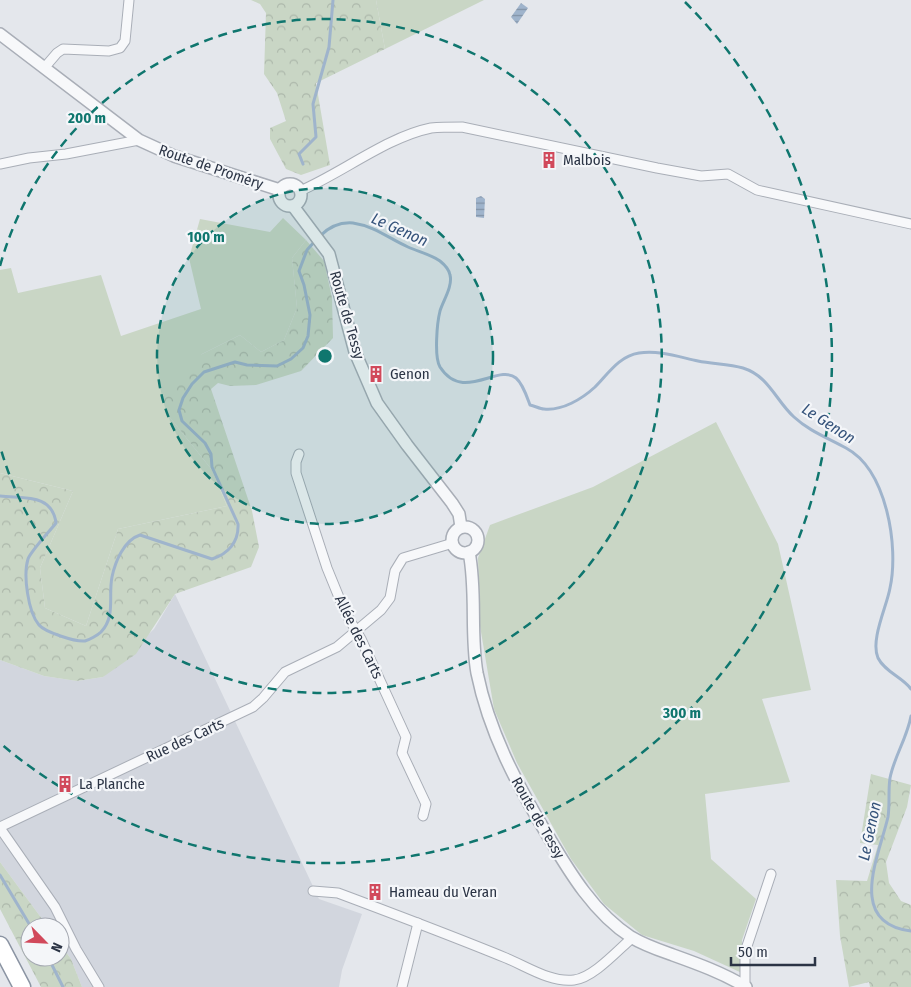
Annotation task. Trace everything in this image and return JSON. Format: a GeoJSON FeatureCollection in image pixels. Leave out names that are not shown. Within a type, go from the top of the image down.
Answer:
{"type":"FeatureCollection","features":[{"type":"Feature","properties":{"kind":"highway"},"geometry":{"type":"LineString","coordinates":[[0,945],[22,987]]}},
{"type":"Feature","properties":{"kind":"street"},"geometry":{"type":"LineString","coordinates":[[45,67],[57,52],[63,49],[113,51],[120,48],[125,41],[129,0]]}},
{"type":"Feature","properties":{"kind":"street","name":"Route de Proméry"},"geometry":{"type":"LineString","coordinates":[[0,34],[139,140],[174,156],[280,190]]}},
{"type":"Feature","properties":{"kind":"street"},"geometry":{"type":"LineString","coordinates":[[300,192],[324,181],[397,140],[430,128],[462,126],[701,176],[728,174],[758,190],[911,224]]}},
{"type":"Feature","properties":{"kind":"street"},"geometry":{"type":"LineString","coordinates":[[0,164],[139,140]]}},
{"type":"Feature","properties":{"kind":"street"},"geometry":{"type":"LineString","coordinates":[[289,184],[296,186],[300,192],[300,200],[293,206],[282,204],[279,197],[280,190],[289,184]]}},
{"type":"Feature","properties":{"kind":"street","name":"Route de Tessy"},"geometry":{"type":"LineString","coordinates":[[293,206],[329,254],[356,352],[371,392],[383,414],[452,503],[459,514],[461,527]]}},
{"type":"Feature","properties":{"kind":"street","name":"Allée des Carts"},"geometry":{"type":"LineString","coordinates":[[299,454],[296,462],[296,473],[327,568],[345,612],[362,640],[406,737],[402,753],[426,804],[423,816]]}},
{"type":"Feature","properties":{"kind":"street"},"geometry":{"type":"LineString","coordinates":[[461,527],[474,529],[479,538],[477,547],[469,552],[460,552],[453,543],[454,533],[461,527]]}},
{"type":"Feature","properties":{"kind":"street","name":"Rue des Carts"},"geometry":{"type":"LineString","coordinates":[[0,828],[245,712],[260,701],[285,672],[332,650],[386,604],[390,598],[395,571],[403,558],[453,543]]}},
{"type":"Feature","properties":{"kind":"street","name":"Route de Tessy"},"geometry":{"type":"LineString","coordinates":[[469,552],[472,587],[472,624],[478,674],[489,719],[512,774],[572,876],[604,913],[632,938],[709,968],[746,987]]}},
{"type":"Feature","properties":{"kind":"street"},"geometry":{"type":"LineString","coordinates":[[0,828],[55,907],[76,949],[99,987]]}},
{"type":"Feature","properties":{"kind":"street"},"geometry":{"type":"LineString","coordinates":[[746,987],[745,952],[772,874]]}},
{"type":"Feature","properties":{"kind":"street"},"geometry":{"type":"LineString","coordinates":[[313,891],[338,893],[508,958],[561,983],[588,975],[632,938]]}},
{"type":"Feature","properties":{"kind":"street"},"geometry":{"type":"LineString","coordinates":[[402,987],[418,924]]}},
{"type":"Feature","properties":{"kind":"shaded area"},"geometry":{"type":"Polygon","coordinates":[[[175,594],[319,899],[362,914],[342,970],[339,987],[82,987],[70,958],[70,917],[41,917],[0,862],[0,660],[44,676],[77,681],[103,677],[154,629],[175,594]]]}},
{"type":"Feature","properties":{"kind":"green space"},"geometry":{"type":"Polygon","coordinates":[[[251,0],[376,0],[385,49],[316,83],[330,165],[301,175],[286,169],[270,139],[270,128],[286,121],[277,93],[264,74],[266,13],[260,4],[251,0]]]}},
{"type":"Feature","properties":{"kind":"green space"},"geometry":{"type":"Polygon","coordinates":[[[376,0],[484,0],[385,49],[376,0]]]}},
{"type":"Feature","properties":{"kind":"green space"},"geometry":{"type":"Polygon","coordinates":[[[283,218],[306,240],[292,258],[297,308],[284,340],[261,352],[240,335],[202,354],[168,415],[212,470],[227,506],[118,529],[86,626],[45,608],[40,568],[73,491],[0,473],[0,270],[11,268],[18,293],[101,275],[121,336],[201,309],[189,258],[200,219],[270,232],[283,218]]]}},
{"type":"Feature","properties":{"kind":"green space"},"geometry":{"type":"Polygon","coordinates":[[[306,240],[324,261],[332,298],[333,338],[301,371],[256,385],[230,386],[218,383],[211,389],[252,511],[259,547],[251,567],[175,594],[136,654],[103,677],[77,681],[44,676],[0,660],[0,473],[73,491],[40,568],[45,608],[86,626],[118,529],[227,506],[212,470],[168,415],[163,394],[202,354],[240,335],[261,352],[284,340],[297,308],[292,258],[306,240]]]}},
{"type":"Feature","properties":{"kind":"green space"},"geometry":{"type":"Polygon","coordinates":[[[716,422],[778,544],[811,690],[762,699],[790,782],[705,794],[711,859],[756,899],[742,940],[742,973],[694,951],[642,935],[604,904],[571,859],[517,763],[494,709],[480,626],[478,558],[490,525],[593,487],[716,422]]]}},
{"type":"Feature","properties":{"kind":"green space"},"geometry":{"type":"Polygon","coordinates":[[[871,774],[911,785],[907,807],[886,862],[889,883],[901,901],[911,905],[911,987],[870,987],[869,982],[849,987],[840,936],[836,880],[867,881],[878,845],[860,843],[871,774]]]}},
{"type":"Feature","properties":{"kind":"green space"},"geometry":{"type":"Polygon","coordinates":[[[0,862],[41,917],[20,917],[20,947],[0,909],[0,862]]]}},
{"type":"Feature","properties":{"kind":"green space"},"geometry":{"type":"Polygon","coordinates":[[[70,958],[82,987],[41,987],[30,967],[70,967],[70,958]]]}},
{"type":"Feature","properties":{"kind":"water"},"geometry":{"type":"Polygon","coordinates":[[[521,3],[528,8],[517,24],[511,17],[521,3]]]}},
{"type":"Feature","properties":{"kind":"water"},"geometry":{"type":"Polygon","coordinates":[[[481,196],[485,199],[484,218],[476,217],[476,198],[481,196]]]}},
{"type":"Feature","properties":{"kind":"waterway"},"geometry":{"type":"LineString","coordinates":[[303,164],[299,154],[316,137],[313,104],[329,47],[333,0]]}},
{"type":"Feature","properties":{"kind":"waterway","name":"Le Genon"},"geometry":{"type":"LineString","coordinates":[[320,236],[339,224],[353,223],[375,230],[440,261],[448,269],[451,279],[438,323],[437,356],[440,367],[449,377],[459,382],[509,375],[516,378],[521,384],[530,405],[542,409],[558,408],[578,400],[595,387],[620,362],[639,353],[661,353],[738,367],[752,372],[759,377],[800,422],[846,448],[860,459],[871,473],[880,491],[887,511],[893,552],[890,588],[877,633],[876,651],[881,663],[911,689]]}},
{"type":"Feature","properties":{"kind":"waterway","name":"Le Genon"},"geometry":{"type":"LineString","coordinates":[[0,496],[35,499],[43,502],[53,513],[56,523],[36,546],[28,559],[26,574],[27,593],[29,603],[39,625],[42,628],[74,640],[89,640],[100,633],[106,626],[110,613],[111,584],[115,565],[121,552],[134,538],[140,535],[212,559],[228,550],[237,536],[238,524],[212,467],[211,454],[205,443],[182,421],[179,410],[183,398],[192,384],[204,372],[235,362],[247,365],[277,366],[291,359],[303,348],[308,336],[310,315],[299,271],[307,250],[315,241]]}},
{"type":"Feature","properties":{"kind":"waterway","name":"Le Genon"},"geometry":{"type":"LineString","coordinates":[[911,716],[890,778],[888,817],[874,868],[872,886],[873,902],[879,915],[891,925],[911,931]]}},
{"type":"Feature","properties":{"kind":"waterway"},"geometry":{"type":"LineString","coordinates":[[0,875],[25,917]]}},
{"type":"Feature","properties":{"kind":"waterway"},"geometry":{"type":"LineString","coordinates":[[53,967],[63,987]]}},
{"type":"Feature","properties":{"kind":"place","name":"Malbois"},"geometry":{"type":"Point","coordinates":[549,160]}},
{"type":"Feature","properties":{"kind":"place","name":"Genon"},"geometry":{"type":"Point","coordinates":[376,374]}},
{"type":"Feature","properties":{"kind":"place","name":"La Planche"},"geometry":{"type":"Point","coordinates":[65,784]}},
{"type":"Feature","properties":{"kind":"place","name":"Hameau du Veran"},"geometry":{"type":"Point","coordinates":[375,892]}}]}
